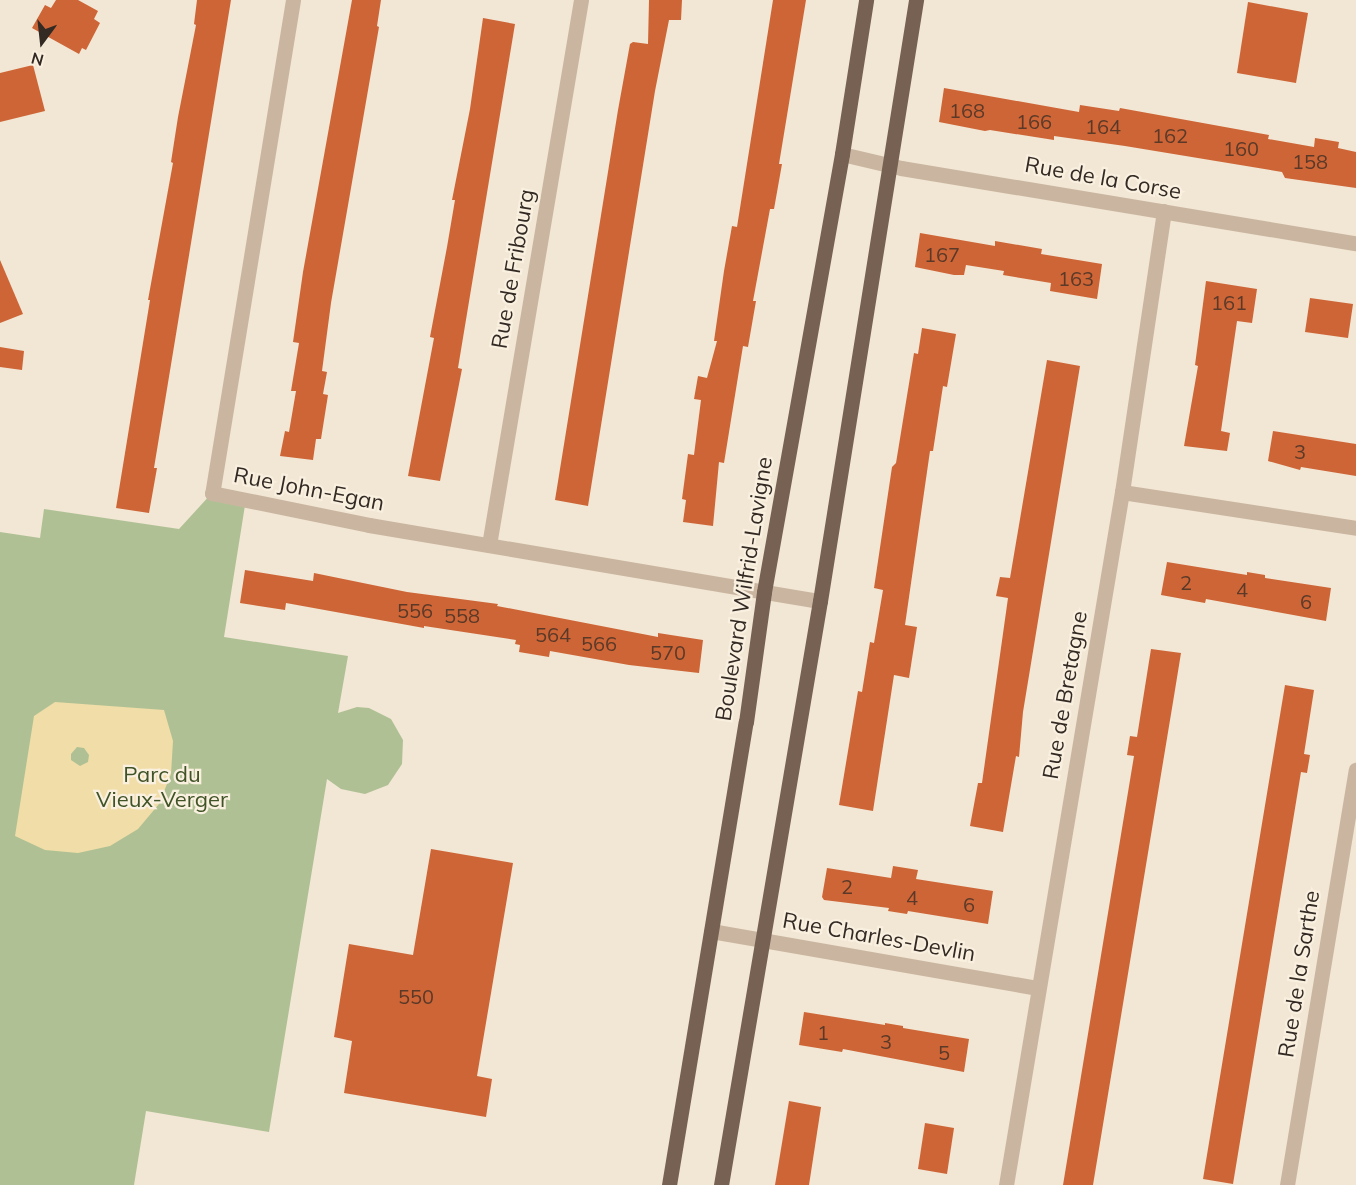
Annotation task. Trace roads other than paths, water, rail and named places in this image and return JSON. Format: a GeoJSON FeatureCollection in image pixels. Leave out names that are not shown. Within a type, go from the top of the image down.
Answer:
{"type":"FeatureCollection","features":[{"type":"Feature","properties":{"kind":"main road","name":"Boulevard Wilfrid-Lavigne"},"geometry":{"type":"LineString","coordinates":[[669,1185],[764,592],[842,154],[866,0]]}},
{"type":"Feature","properties":{"kind":"main road"},"geometry":{"type":"LineString","coordinates":[[721,1185],[820,601],[916,0]]}},
{"type":"Feature","properties":{"kind":"street","name":"Rue John-Egan"},"geometry":{"type":"LineString","coordinates":[[293,0],[212,493],[369,525],[820,601]]}},
{"type":"Feature","properties":{"kind":"street","name":"Rue de Fribourg"},"geometry":{"type":"LineString","coordinates":[[489,545],[581,0]]}},
{"type":"Feature","properties":{"kind":"street","name":"Rue de la Corse"},"geometry":{"type":"LineString","coordinates":[[842,154],[890,165],[1356,243]]}},
{"type":"Feature","properties":{"kind":"street","name":"Rue de Bretagne"},"geometry":{"type":"LineString","coordinates":[[1006,1185],[1122,492],[1164,211]]}},
{"type":"Feature","properties":{"kind":"street"},"geometry":{"type":"LineString","coordinates":[[1122,492],[1356,528]]}},
{"type":"Feature","properties":{"kind":"street","name":"Rue de la Sarthe"},"geometry":{"type":"LineString","coordinates":[[1287,1185],[1356,770]]}},
{"type":"Feature","properties":{"kind":"street","name":"Rue Charles-Devlin"},"geometry":{"type":"LineString","coordinates":[[711,931],[1038,988]]}},
{"type":"Feature","properties":{"kind":"park label","name":"Parc du Vieux-Verger"},"geometry":{"type":"Point","coordinates":[162,786]}}]}
